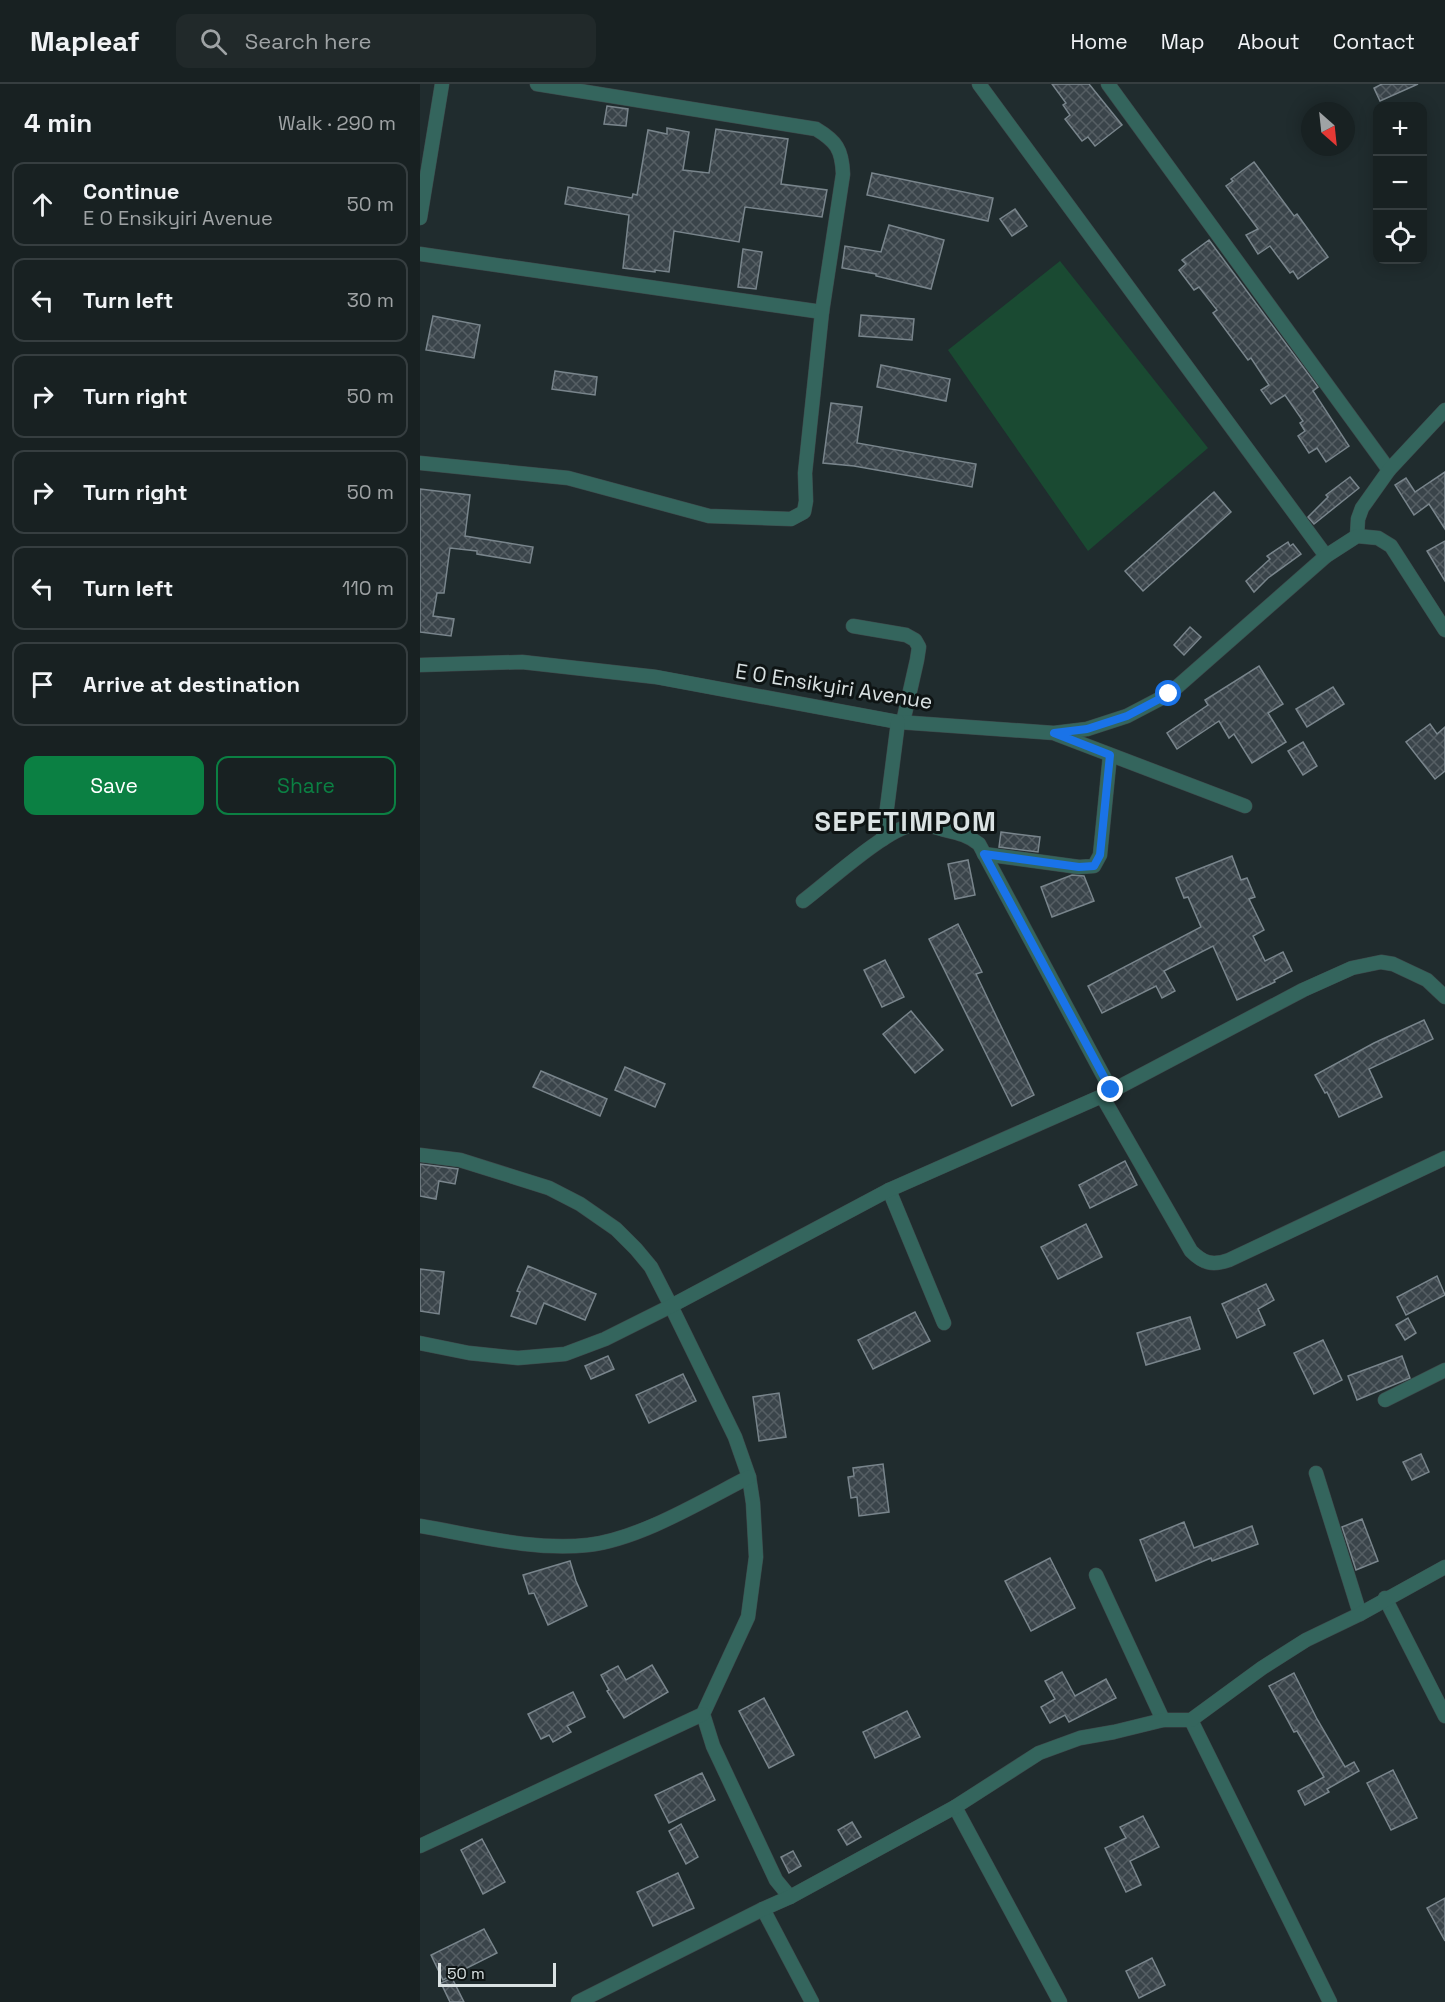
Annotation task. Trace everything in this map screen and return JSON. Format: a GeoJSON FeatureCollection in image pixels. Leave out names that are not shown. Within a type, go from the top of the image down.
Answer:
{"type":"FeatureCollection","features":[{"type":"Feature","properties":{"kind":"street"},"geometry":{"type":"LineString","coordinates":[[420,218],[442,84]]}},
{"type":"Feature","properties":{"kind":"street"},"geometry":{"type":"LineString","coordinates":[[420,463],[568,478],[709,516],[791,519],[804,512],[805,473],[822,312],[843,174],[843,158],[830,138],[816,129],[537,84]]}},
{"type":"Feature","properties":{"kind":"street"},"geometry":{"type":"LineString","coordinates":[[979,84],[1326,556]]}},
{"type":"Feature","properties":{"kind":"street"},"geometry":{"type":"LineString","coordinates":[[1108,84],[1389,470]]}},
{"type":"Feature","properties":{"kind":"street"},"geometry":{"type":"LineString","coordinates":[[420,254],[822,312]]}},
{"type":"Feature","properties":{"kind":"street"},"geometry":{"type":"LineString","coordinates":[[1445,411],[1389,470],[1362,508],[1358,519],[1358,536],[1377,538],[1391,546],[1445,628]]}},
{"type":"Feature","properties":{"kind":"street","name":"E O Ensikyiri Avenue"},"geometry":{"type":"LineString","coordinates":[[420,665],[522,662],[645,676],[901,722],[1054,733],[1087,729],[1127,716],[1169,694],[1326,556],[1358,536]]}},
{"type":"Feature","properties":{"kind":"street"},"geometry":{"type":"LineString","coordinates":[[854,626],[906,635],[915,640],[919,646],[901,722],[883,839]]}},
{"type":"Feature","properties":{"kind":"street"},"geometry":{"type":"LineString","coordinates":[[1054,733],[1245,806]]}},
{"type":"Feature","properties":{"kind":"street"},"geometry":{"type":"LineString","coordinates":[[984,854],[1079,867],[1094,866],[1100,855],[1110,755]]}},
{"type":"Feature","properties":{"kind":"street"},"geometry":{"type":"LineString","coordinates":[[803,901],[883,839],[912,825],[924,824],[966,835],[979,844],[1106,1093],[1191,1251],[1207,1263],[1217,1264],[1229,1260],[1445,1158]]}},
{"type":"Feature","properties":{"kind":"street"},"geometry":{"type":"LineString","coordinates":[[420,1343],[469,1353],[518,1358],[565,1354],[605,1339],[889,1190],[1106,1093],[1303,990],[1352,968],[1381,962],[1393,964],[1427,980],[1445,997]]}},
{"type":"Feature","properties":{"kind":"street"},"geometry":{"type":"LineString","coordinates":[[420,1155],[460,1160],[549,1188],[580,1203],[616,1230],[636,1249],[651,1267],[735,1437],[749,1477],[756,1557],[748,1617],[703,1714],[420,1846]]}},
{"type":"Feature","properties":{"kind":"street"},"geometry":{"type":"LineString","coordinates":[[889,1190],[944,1323]]}},
{"type":"Feature","properties":{"kind":"street"},"geometry":{"type":"LineString","coordinates":[[1385,1400],[1445,1370]]}},
{"type":"Feature","properties":{"kind":"street"},"geometry":{"type":"LineString","coordinates":[[1316,1473],[1360,1614]]}},
{"type":"Feature","properties":{"kind":"street"},"geometry":{"type":"LineString","coordinates":[[420,1526],[538,1546],[589,1545],[614,1540],[657,1523],[749,1477]]}},
{"type":"Feature","properties":{"kind":"street"},"geometry":{"type":"LineString","coordinates":[[578,2002],[790,1897],[955,1807],[1039,1753],[1080,1738],[1163,1720],[1191,1720],[1262,1668],[1306,1640],[1360,1614],[1385,1598],[1445,1567]]}},
{"type":"Feature","properties":{"kind":"street"},"geometry":{"type":"LineString","coordinates":[[1096,1575],[1163,1720]]}},
{"type":"Feature","properties":{"kind":"street"},"geometry":{"type":"LineString","coordinates":[[1385,1598],[1445,1716]]}},
{"type":"Feature","properties":{"kind":"street"},"geometry":{"type":"LineString","coordinates":[[703,1714],[713,1746],[776,1880],[790,1897]]}},
{"type":"Feature","properties":{"kind":"street"},"geometry":{"type":"LineString","coordinates":[[1191,1720],[1330,2002]]}},
{"type":"Feature","properties":{"kind":"street"},"geometry":{"type":"LineString","coordinates":[[955,1807],[1060,2002]]}},
{"type":"Feature","properties":{"kind":"street"},"geometry":{"type":"LineString","coordinates":[[763,1909],[812,2002]]}},
{"type":"Feature","properties":{"kind":"green space"},"geometry":{"type":"Polygon","coordinates":[[[1060,261],[1208,448],[1088,551],[948,350],[1060,261]]]}},
{"type":"Feature","properties":{"kind":"building"},"geometry":{"type":"Polygon","coordinates":[[[1052,84],[1089,84],[1122,125],[1095,146],[1088,137],[1082,141],[1065,119],[1070,115],[1063,105],[1066,103],[1052,84]]]}},
{"type":"Feature","properties":{"kind":"building"},"geometry":{"type":"Polygon","coordinates":[[[1382,84],[1418,84],[1380,101],[1374,88],[1382,84]]]}},
{"type":"Feature","properties":{"kind":"building"},"geometry":{"type":"Polygon","coordinates":[[[607,106],[628,109],[626,126],[604,124],[607,106]]]}},
{"type":"Feature","properties":{"kind":"building"},"geometry":{"type":"Polygon","coordinates":[[[667,128],[689,132],[683,170],[709,173],[716,129],[788,139],[781,184],[827,190],[822,217],[745,207],[739,242],[674,231],[669,272],[623,268],[629,215],[565,204],[568,187],[632,198],[633,194],[637,195],[648,130],[667,134],[667,128]]]}},
{"type":"Feature","properties":{"kind":"building"},"geometry":{"type":"Polygon","coordinates":[[[1254,162],[1294,216],[1297,214],[1328,257],[1298,279],[1293,271],[1290,273],[1270,246],[1258,254],[1246,235],[1258,229],[1226,186],[1233,181],[1231,179],[1254,162]]]}},
{"type":"Feature","properties":{"kind":"building"},"geometry":{"type":"Polygon","coordinates":[[[872,173],[993,198],[988,221],[867,195],[872,173]]]}},
{"type":"Feature","properties":{"kind":"building"},"geometry":{"type":"Polygon","coordinates":[[[1015,209],[1027,226],[1012,236],[1000,219],[1015,209]]]}},
{"type":"Feature","properties":{"kind":"building"},"geometry":{"type":"Polygon","coordinates":[[[889,225],[944,240],[931,289],[876,276],[876,274],[842,268],[845,246],[881,252],[889,225]]]}},
{"type":"Feature","properties":{"kind":"building"},"geometry":{"type":"Polygon","coordinates":[[[1209,240],[1318,387],[1313,391],[1349,446],[1326,462],[1317,448],[1309,453],[1298,436],[1305,431],[1300,423],[1303,421],[1285,395],[1271,404],[1261,390],[1269,385],[1251,358],[1248,360],[1213,313],[1217,310],[1199,287],[1194,290],[1179,270],[1186,264],[1182,260],[1209,240]]]}},
{"type":"Feature","properties":{"kind":"building"},"geometry":{"type":"Polygon","coordinates":[[[743,249],[762,252],[756,289],[738,287],[743,249]]]}},
{"type":"Feature","properties":{"kind":"building"},"geometry":{"type":"Polygon","coordinates":[[[861,315],[914,319],[912,340],[859,336],[861,315]]]}},
{"type":"Feature","properties":{"kind":"building"},"geometry":{"type":"Polygon","coordinates":[[[433,316],[480,325],[474,358],[426,350],[433,316]]]}},
{"type":"Feature","properties":{"kind":"building"},"geometry":{"type":"Polygon","coordinates":[[[881,365],[950,379],[946,401],[877,387],[881,365]]]}},
{"type":"Feature","properties":{"kind":"building"},"geometry":{"type":"Polygon","coordinates":[[[555,371],[597,377],[595,395],[552,389],[555,371]]]}},
{"type":"Feature","properties":{"kind":"building"},"geometry":{"type":"Polygon","coordinates":[[[831,403],[862,407],[857,443],[976,464],[972,487],[854,466],[823,463],[831,403]]]}},
{"type":"Feature","properties":{"kind":"building"},"geometry":{"type":"Polygon","coordinates":[[[1445,472],[1445,529],[1429,504],[1414,515],[1395,485],[1406,478],[1415,492],[1445,472]]]}},
{"type":"Feature","properties":{"kind":"building"},"geometry":{"type":"Polygon","coordinates":[[[1350,477],[1359,488],[1314,524],[1308,517],[1328,497],[1326,495],[1350,477]]]}},
{"type":"Feature","properties":{"kind":"building"},"geometry":{"type":"Polygon","coordinates":[[[420,489],[470,495],[465,536],[533,547],[530,563],[477,554],[477,551],[450,548],[444,593],[437,593],[433,616],[454,619],[451,636],[420,632],[420,489]]]}},
{"type":"Feature","properties":{"kind":"building"},"geometry":{"type":"Polygon","coordinates":[[[1214,492],[1231,512],[1143,591],[1125,571],[1214,492]]]}},
{"type":"Feature","properties":{"kind":"building"},"geometry":{"type":"Polygon","coordinates":[[[1445,541],[1445,581],[1427,551],[1445,541]]]}},
{"type":"Feature","properties":{"kind":"building"},"geometry":{"type":"Polygon","coordinates":[[[1288,542],[1290,546],[1293,544],[1301,554],[1268,578],[1254,592],[1246,581],[1270,559],[1267,556],[1288,542]]]}},
{"type":"Feature","properties":{"kind":"building"},"geometry":{"type":"Polygon","coordinates":[[[1190,627],[1201,637],[1184,655],[1174,645],[1190,627]]]}},
{"type":"Feature","properties":{"kind":"building"},"geometry":{"type":"Polygon","coordinates":[[[1259,666],[1283,704],[1268,713],[1286,742],[1252,763],[1234,734],[1229,738],[1219,721],[1177,749],[1167,733],[1208,705],[1205,700],[1259,666]]]}},
{"type":"Feature","properties":{"kind":"building"},"geometry":{"type":"Polygon","coordinates":[[[1333,687],[1344,704],[1307,727],[1296,709],[1333,687]]]}},
{"type":"Feature","properties":{"kind":"building"},"geometry":{"type":"Polygon","coordinates":[[[1430,724],[1437,734],[1445,727],[1445,771],[1435,779],[1406,742],[1430,724]]]}},
{"type":"Feature","properties":{"kind":"building"},"geometry":{"type":"Polygon","coordinates":[[[1303,742],[1317,766],[1303,775],[1288,751],[1303,742]]]}},
{"type":"Feature","properties":{"kind":"building"},"geometry":{"type":"Polygon","coordinates":[[[1001,832],[1040,837],[1038,852],[999,847],[1001,832]]]}},
{"type":"Feature","properties":{"kind":"building"},"geometry":{"type":"Polygon","coordinates":[[[1232,856],[1241,880],[1247,878],[1255,897],[1249,899],[1264,930],[1253,936],[1265,961],[1283,952],[1292,971],[1274,980],[1275,982],[1237,1000],[1213,946],[1164,971],[1175,991],[1162,998],[1156,986],[1102,1013],[1088,986],[1201,927],[1188,897],[1184,898],[1176,878],[1232,856]]]}},
{"type":"Feature","properties":{"kind":"building"},"geometry":{"type":"Polygon","coordinates":[[[968,860],[975,895],[955,899],[948,864],[968,860]]]}},
{"type":"Feature","properties":{"kind":"building"},"geometry":{"type":"Polygon","coordinates":[[[1072,875],[1084,876],[1094,901],[1052,917],[1041,887],[1072,875]]]}},
{"type":"Feature","properties":{"kind":"building"},"geometry":{"type":"Polygon","coordinates":[[[958,924],[982,972],[976,974],[1034,1095],[1012,1106],[929,939],[958,924]]]}},
{"type":"Feature","properties":{"kind":"building"},"geometry":{"type":"Polygon","coordinates":[[[885,960],[904,997],[882,1007],[864,970],[885,960]]]}},
{"type":"Feature","properties":{"kind":"building"},"geometry":{"type":"Polygon","coordinates":[[[911,1011],[943,1050],[915,1073],[883,1034],[911,1011]]]}},
{"type":"Feature","properties":{"kind":"building"},"geometry":{"type":"Polygon","coordinates":[[[1424,1020],[1433,1039],[1369,1069],[1382,1097],[1339,1117],[1327,1092],[1325,1093],[1315,1075],[1374,1043],[1424,1020]]]}},
{"type":"Feature","properties":{"kind":"building"},"geometry":{"type":"Polygon","coordinates":[[[625,1067],[665,1084],[655,1107],[615,1090],[625,1067]]]}},
{"type":"Feature","properties":{"kind":"building"},"geometry":{"type":"Polygon","coordinates":[[[541,1071],[607,1099],[600,1116],[533,1087],[541,1071]]]}},
{"type":"Feature","properties":{"kind":"building"},"geometry":{"type":"Polygon","coordinates":[[[1125,1161],[1137,1185],[1090,1208],[1079,1185],[1125,1161]]]}},
{"type":"Feature","properties":{"kind":"building"},"geometry":{"type":"Polygon","coordinates":[[[420,1164],[458,1169],[455,1184],[439,1181],[436,1199],[420,1196],[420,1164]]]}},
{"type":"Feature","properties":{"kind":"building"},"geometry":{"type":"Polygon","coordinates":[[[1086,1224],[1102,1257],[1058,1279],[1041,1247],[1086,1224]]]}},
{"type":"Feature","properties":{"kind":"building"},"geometry":{"type":"Polygon","coordinates":[[[528,1266],[596,1294],[585,1320],[544,1303],[536,1324],[511,1316],[520,1292],[517,1291],[528,1266]]]}},
{"type":"Feature","properties":{"kind":"building"},"geometry":{"type":"Polygon","coordinates":[[[420,1269],[444,1272],[439,1314],[420,1311],[420,1269]]]}},
{"type":"Feature","properties":{"kind":"building"},"geometry":{"type":"Polygon","coordinates":[[[1437,1276],[1445,1295],[1406,1315],[1397,1297],[1437,1276]]]}},
{"type":"Feature","properties":{"kind":"building"},"geometry":{"type":"Polygon","coordinates":[[[1266,1284],[1274,1300],[1258,1309],[1265,1325],[1237,1338],[1222,1304],[1266,1284]]]}},
{"type":"Feature","properties":{"kind":"building"},"geometry":{"type":"Polygon","coordinates":[[[915,1312],[930,1341],[873,1369],[858,1340],[915,1312]]]}},
{"type":"Feature","properties":{"kind":"building"},"geometry":{"type":"Polygon","coordinates":[[[1190,1317],[1200,1349],[1146,1365],[1137,1333],[1190,1317]]]}},
{"type":"Feature","properties":{"kind":"building"},"geometry":{"type":"Polygon","coordinates":[[[1408,1318],[1416,1333],[1405,1340],[1396,1325],[1408,1318]]]}},
{"type":"Feature","properties":{"kind":"building"},"geometry":{"type":"Polygon","coordinates":[[[1323,1340],[1342,1380],[1314,1394],[1294,1353],[1323,1340]]]}},
{"type":"Feature","properties":{"kind":"building"},"geometry":{"type":"Polygon","coordinates":[[[608,1356],[614,1369],[591,1379],[585,1366],[608,1356]]]}},
{"type":"Feature","properties":{"kind":"building"},"geometry":{"type":"Polygon","coordinates":[[[1402,1356],[1410,1378],[1357,1400],[1348,1376],[1402,1356]]]}},
{"type":"Feature","properties":{"kind":"building"},"geometry":{"type":"Polygon","coordinates":[[[683,1374],[696,1401],[649,1423],[636,1395],[683,1374]]]}},
{"type":"Feature","properties":{"kind":"building"},"geometry":{"type":"Polygon","coordinates":[[[779,1393],[786,1437],[759,1441],[753,1397],[779,1393]]]}},
{"type":"Feature","properties":{"kind":"building"},"geometry":{"type":"Polygon","coordinates":[[[1421,1454],[1429,1472],[1412,1480],[1403,1462],[1421,1454]]]}},
{"type":"Feature","properties":{"kind":"building"},"geometry":{"type":"Polygon","coordinates":[[[883,1464],[889,1512],[859,1516],[857,1497],[851,1498],[848,1477],[854,1476],[853,1468],[883,1464]]]}},
{"type":"Feature","properties":{"kind":"building"},"geometry":{"type":"Polygon","coordinates":[[[1362,1519],[1378,1561],[1356,1570],[1342,1527],[1362,1519]]]}},
{"type":"Feature","properties":{"kind":"building"},"geometry":{"type":"Polygon","coordinates":[[[1184,1522],[1194,1548],[1252,1526],[1258,1544],[1212,1561],[1211,1558],[1156,1581],[1140,1540],[1184,1522]]]}},
{"type":"Feature","properties":{"kind":"building"},"geometry":{"type":"Polygon","coordinates":[[[1050,1558],[1075,1608],[1031,1631],[1005,1581],[1050,1558]]]}},
{"type":"Feature","properties":{"kind":"building"},"geometry":{"type":"Polygon","coordinates":[[[570,1561],[587,1606],[548,1625],[534,1593],[529,1594],[523,1575],[570,1561]]]}},
{"type":"Feature","properties":{"kind":"building"},"geometry":{"type":"Polygon","coordinates":[[[652,1665],[668,1692],[624,1718],[607,1691],[609,1690],[601,1675],[618,1666],[626,1680],[652,1665]]]}},
{"type":"Feature","properties":{"kind":"building"},"geometry":{"type":"Polygon","coordinates":[[[1062,1672],[1075,1696],[1106,1679],[1116,1698],[1069,1722],[1065,1715],[1050,1723],[1041,1707],[1055,1699],[1045,1681],[1062,1672]]]}},
{"type":"Feature","properties":{"kind":"building"},"geometry":{"type":"Polygon","coordinates":[[[1294,1673],[1345,1767],[1354,1762],[1359,1771],[1327,1789],[1329,1792],[1305,1805],[1298,1791],[1324,1777],[1297,1731],[1294,1732],[1269,1686],[1294,1673]]]}},
{"type":"Feature","properties":{"kind":"building"},"geometry":{"type":"Polygon","coordinates":[[[573,1692],[585,1717],[567,1726],[571,1732],[553,1742],[549,1735],[541,1739],[528,1714],[573,1692]]]}},
{"type":"Feature","properties":{"kind":"building"},"geometry":{"type":"Polygon","coordinates":[[[764,1698],[794,1755],[769,1768],[739,1711],[764,1698]]]}},
{"type":"Feature","properties":{"kind":"building"},"geometry":{"type":"Polygon","coordinates":[[[907,1711],[920,1737],[875,1758],[863,1732],[907,1711]]]}},
{"type":"Feature","properties":{"kind":"building"},"geometry":{"type":"Polygon","coordinates":[[[1393,1770],[1417,1818],[1391,1830],[1367,1783],[1393,1770]]]}},
{"type":"Feature","properties":{"kind":"building"},"geometry":{"type":"Polygon","coordinates":[[[702,1773],[715,1800],[669,1823],[655,1795],[702,1773]]]}},
{"type":"Feature","properties":{"kind":"building"},"geometry":{"type":"Polygon","coordinates":[[[1143,1816],[1159,1847],[1130,1861],[1141,1885],[1126,1892],[1105,1848],[1126,1838],[1120,1827],[1143,1816]]]}},
{"type":"Feature","properties":{"kind":"building"},"geometry":{"type":"Polygon","coordinates":[[[852,1822],[861,1837],[847,1845],[838,1830],[852,1822]]]}},
{"type":"Feature","properties":{"kind":"building"},"geometry":{"type":"Polygon","coordinates":[[[681,1824],[698,1857],[686,1864],[669,1831],[681,1824]]]}},
{"type":"Feature","properties":{"kind":"building"},"geometry":{"type":"Polygon","coordinates":[[[482,1839],[505,1882],[483,1894],[461,1850],[482,1839]]]}},
{"type":"Feature","properties":{"kind":"building"},"geometry":{"type":"Polygon","coordinates":[[[793,1851],[801,1866],[789,1873],[781,1857],[793,1851]]]}},
{"type":"Feature","properties":{"kind":"building"},"geometry":{"type":"Polygon","coordinates":[[[678,1873],[694,1908],[653,1926],[637,1892],[678,1873]]]}},
{"type":"Feature","properties":{"kind":"building"},"geometry":{"type":"Polygon","coordinates":[[[1445,1898],[1445,1941],[1427,1908],[1445,1898]]]}},
{"type":"Feature","properties":{"kind":"building"},"geometry":{"type":"Polygon","coordinates":[[[484,1929],[497,1953],[443,1980],[431,1955],[484,1929]]]}},
{"type":"Feature","properties":{"kind":"building"},"geometry":{"type":"Polygon","coordinates":[[[1152,1958],[1165,1985],[1139,1998],[1126,1971],[1152,1958]]]}},
{"type":"Feature","properties":{"kind":"building"},"geometry":{"type":"Polygon","coordinates":[[[452,1978],[464,2002],[450,2002],[441,1983],[452,1978]]]}},
{"type":"Feature","properties":{"kind":"district","name":"SEPETIMPOM"},"geometry":{"type":"Point","coordinates":[906,821]}},
{"type":"Feature","properties":{"kind":"route"},"geometry":{"type":"LineString","coordinates":[[1111,1090],[984,854],[1079,867],[1094,866],[1100,855],[1110,755],[1054,733],[1087,729],[1127,716],[1169,694]]}}]}
